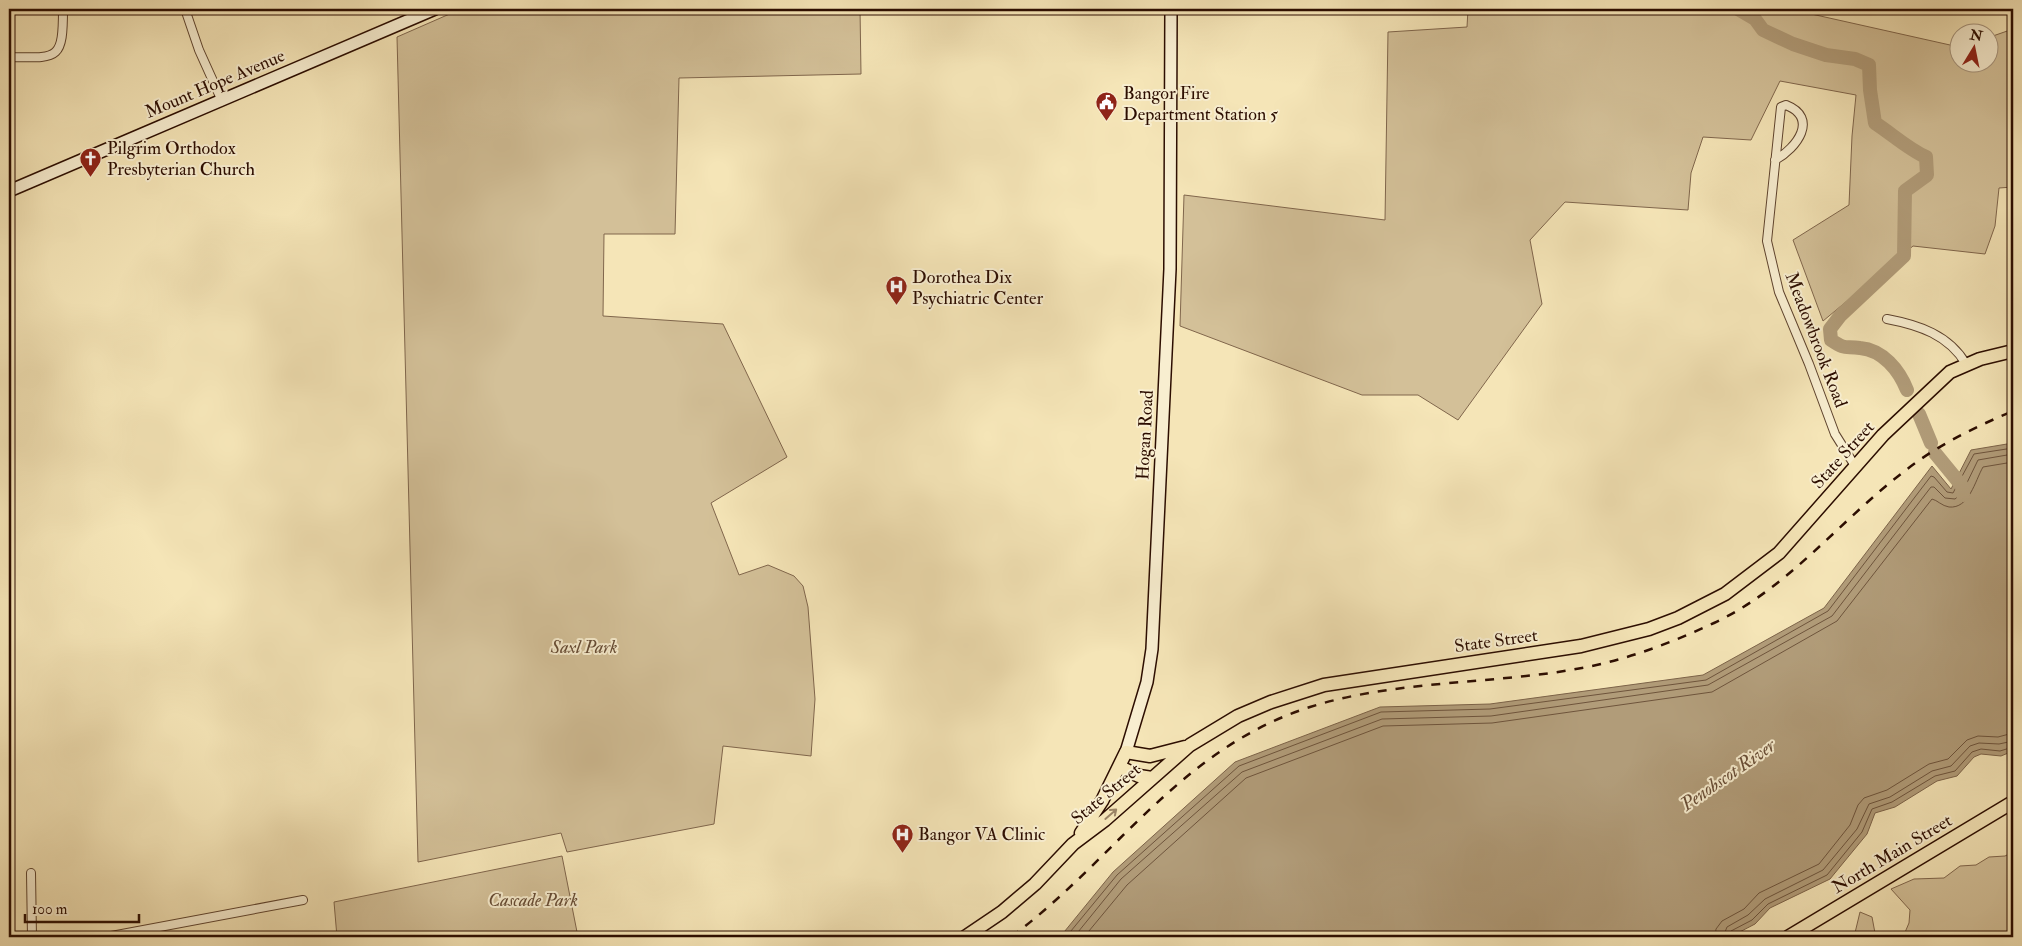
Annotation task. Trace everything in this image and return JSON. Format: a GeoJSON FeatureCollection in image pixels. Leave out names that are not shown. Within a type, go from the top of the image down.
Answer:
{"type":"FeatureCollection","features":[{"type":"Feature","properties":{"kind":"main road","name":"Mount Hope Avenue"},"geometry":{"type":"LineString","coordinates":[[9,191],[435,9]]}},
{"type":"Feature","properties":{"kind":"main road","name":"Hogan Road"},"geometry":{"type":"LineString","coordinates":[[1073,844],[1098,807],[1120,767],[1147,682],[1152,648],[1170,269],[1171,9]]}},
{"type":"Feature","properties":{"kind":"main road","name":"State Street"},"geometry":{"type":"LineString","coordinates":[[965,937],[1002,912],[1035,884],[1073,844],[1105,820],[1190,745],[1238,716],[1271,702],[1324,685],[1581,646],[1649,628],[1678,618],[1725,594],[1779,553],[1855,466],[1950,372],[1966,364],[2013,351]]}},
{"type":"Feature","properties":{"kind":"main road"},"geometry":{"type":"LineString","coordinates":[[1126,752],[1150,756],[1190,745]]}},
{"type":"Feature","properties":{"kind":"main road"},"geometry":{"type":"LineString","coordinates":[[1120,767],[1139,776],[1152,778]]}},
{"type":"Feature","properties":{"kind":"main road","name":"North Main Street"},"geometry":{"type":"LineString","coordinates":[[1788,937],[2013,802]]}},
{"type":"Feature","properties":{"kind":"street"},"geometry":{"type":"LineString","coordinates":[[9,57],[44,58],[57,52],[62,38],[63,9]]}},
{"type":"Feature","properties":{"kind":"street"},"geometry":{"type":"LineString","coordinates":[[185,9],[199,50],[222,101]]}},
{"type":"Feature","properties":{"kind":"street","name":"Meadowbrook Road"},"geometry":{"type":"LineString","coordinates":[[1775,160],[1791,150],[1802,129],[1803,118],[1797,109],[1786,104],[1781,106],[1775,160],[1767,241],[1779,292],[1835,434],[1855,466]]}},
{"type":"Feature","properties":{"kind":"street"},"geometry":{"type":"LineString","coordinates":[[1887,319],[1921,327],[1939,336],[1960,354],[1966,364]]}},
{"type":"Feature","properties":{"kind":"street"},"geometry":{"type":"LineString","coordinates":[[32,873],[32,937]]}},
{"type":"Feature","properties":{"kind":"street"},"geometry":{"type":"LineString","coordinates":[[106,937],[303,900]]}},
{"type":"Feature","properties":{"kind":"green space","name":"Saxl Park"},"geometry":{"type":"Polygon","coordinates":[[[461,9],[860,9],[861,74],[679,78],[675,234],[604,234],[603,316],[723,324],[787,457],[711,503],[739,575],[768,565],[794,576],[803,586],[808,607],[815,699],[811,756],[723,746],[714,824],[567,852],[561,833],[418,862],[397,37],[461,9]]]}},
{"type":"Feature","properties":{"kind":"green space"},"geometry":{"type":"Polygon","coordinates":[[[1468,9],[1789,9],[1950,45],[1950,72],[2000,72],[2000,34],[2013,29],[2013,187],[1999,188],[1995,226],[1985,254],[1913,246],[1823,321],[1793,240],[1849,205],[1856,95],[1780,81],[1751,140],[1703,137],[1691,173],[1688,210],[1565,202],[1530,240],[1542,304],[1458,420],[1418,395],[1362,395],[1180,326],[1184,195],[1385,220],[1388,32],[1467,27],[1468,9]]]}},
{"type":"Feature","properties":{"kind":"green space"},"geometry":{"type":"Polygon","coordinates":[[[2013,852],[2013,937],[1903,937],[1909,923],[1910,910],[1891,889],[1914,879],[1944,878],[1960,866],[1976,865],[1989,857],[2005,856],[2013,852]]]}},
{"type":"Feature","properties":{"kind":"green space","name":"Cascade Park"},"geometry":{"type":"Polygon","coordinates":[[[562,856],[578,937],[337,937],[334,902],[562,856]]]}},
{"type":"Feature","properties":{"kind":"green space"},"geometry":{"type":"Polygon","coordinates":[[[1860,912],[1872,917],[1875,933],[1881,937],[1854,937],[1860,912]]]}},
{"type":"Feature","properties":{"kind":"water","name":"Penobscot River"},"geometry":{"type":"Polygon","coordinates":[[[2013,443],[2013,751],[2001,756],[1981,754],[1974,757],[1957,776],[1937,781],[1895,807],[1875,813],[1867,834],[1830,879],[1770,908],[1755,924],[1730,937],[1060,937],[1113,872],[1235,762],[1380,707],[1490,704],[1703,675],[1824,608],[1932,466],[1951,489],[1971,450],[2013,443]]]}},
{"type":"Feature","properties":{"kind":"waterway"},"geometry":{"type":"LineString","coordinates":[[1738,9],[1755,19],[1763,30],[1793,44],[1826,55],[1855,59],[1869,65],[1870,90],[1875,123],[1906,146],[1926,157],[1927,175],[1905,191],[1904,256],[1840,316],[1830,329],[1831,340],[1840,345],[1868,350],[1883,357],[1895,368],[1907,390]]}},
{"type":"Feature","properties":{"kind":"waterway"},"geometry":{"type":"LineString","coordinates":[[1919,414],[1931,443]]}},
{"type":"Feature","properties":{"kind":"waterway"},"geometry":{"type":"LineString","coordinates":[[1935,453],[1962,486],[1963,495]]}},
{"type":"Feature","properties":{"kind":"railway"},"geometry":{"type":"LineString","coordinates":[[1011,937],[1048,907],[1185,778],[1223,750],[1264,726],[1310,707],[1344,698],[1378,691],[1553,673],[1587,667],[1636,654],[1683,637],[1714,623],[1766,591],[1814,552],[1882,489],[1931,452],[1957,437],[2013,411]]}},
{"type":"Feature","properties":{"kind":"place","name":"Bangor Fire Department Station 5"},"geometry":{"type":"Point","coordinates":[1107,122]}},
{"type":"Feature","properties":{"kind":"place","name":"Pilgrim Orthodox Presbyterian Church"},"geometry":{"type":"Point","coordinates":[91,177]}},
{"type":"Feature","properties":{"kind":"place","name":"Dorothea Dix Psychiatric Center"},"geometry":{"type":"Point","coordinates":[896,306]}},
{"type":"Feature","properties":{"kind":"place","name":"Bangor VA Clinic"},"geometry":{"type":"Point","coordinates":[902,853]}}]}
